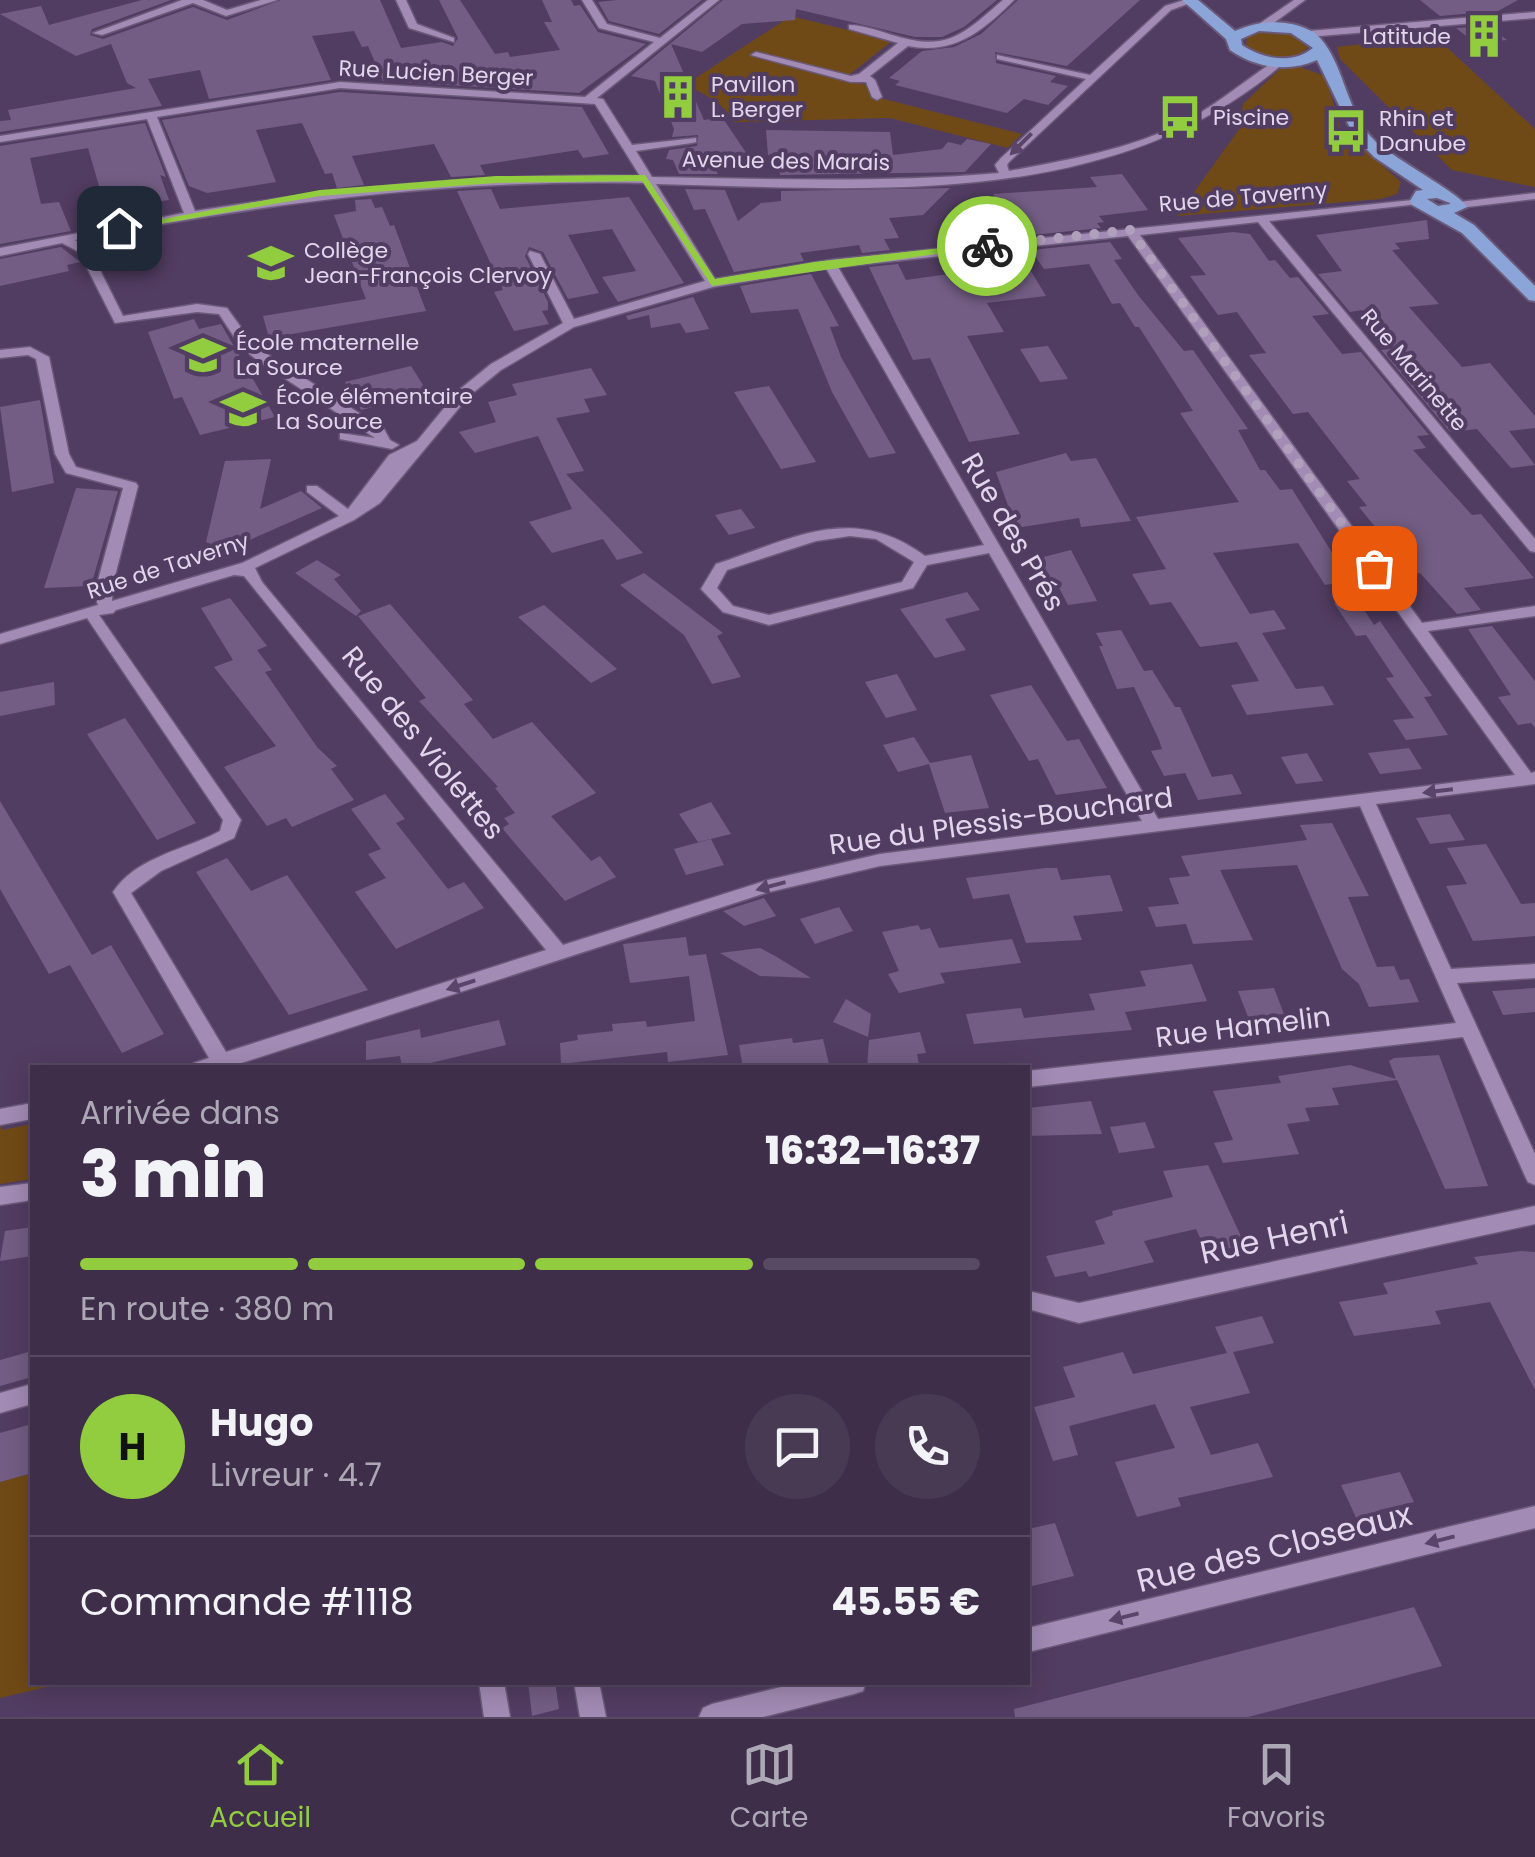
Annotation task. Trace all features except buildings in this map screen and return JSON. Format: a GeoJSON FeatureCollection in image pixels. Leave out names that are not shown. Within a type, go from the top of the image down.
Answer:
{"type":"FeatureCollection","features":[{"type":"Feature","properties":{"kind":"main road"},"geometry":{"type":"LineString","coordinates":[[1190,1],[1212,17],[1233,37],[1235,47],[1249,56],[1297,62],[1336,75]]}},
{"type":"Feature","properties":{"kind":"main road"},"geometry":{"type":"LineString","coordinates":[[1212,17],[1310,40],[1338,71],[1336,75],[1354,126],[1535,296]]}},
{"type":"Feature","properties":{"kind":"main road"},"geometry":{"type":"LineString","coordinates":[[1233,37],[1257,27]]}},
{"type":"Feature","properties":{"kind":"main road"},"geometry":{"type":"LineString","coordinates":[[1297,62],[1310,40]]}},
{"type":"Feature","properties":{"kind":"street"},"geometry":{"type":"LineString","coordinates":[[98,33],[193,0],[226,12],[272,0]]}},
{"type":"Feature","properties":{"kind":"street"},"geometry":{"type":"LineString","coordinates":[[402,0],[418,30],[450,40]]}},
{"type":"Feature","properties":{"kind":"street"},"geometry":{"type":"LineString","coordinates":[[587,0],[603,26],[660,41]]}},
{"type":"Feature","properties":{"kind":"street"},"geometry":{"type":"LineString","coordinates":[[590,98],[714,0]]}},
{"type":"Feature","properties":{"kind":"street"},"geometry":{"type":"LineString","coordinates":[[853,27],[920,46],[960,42],[1009,0]]}},
{"type":"Feature","properties":{"kind":"street"},"geometry":{"type":"LineString","coordinates":[[1159,0],[1172,6]]}},
{"type":"Feature","properties":{"kind":"street"},"geometry":{"type":"LineString","coordinates":[[1004,174],[1005,160],[1113,58],[1172,6],[1190,1]]}},
{"type":"Feature","properties":{"kind":"street"},"geometry":{"type":"LineString","coordinates":[[1257,27],[1299,1]]}},
{"type":"Feature","properties":{"kind":"street"},"geometry":{"type":"LineString","coordinates":[[1299,1],[1292,13],[1310,40],[1356,30],[1535,15]]}},
{"type":"Feature","properties":{"kind":"street"},"geometry":{"type":"LineString","coordinates":[[866,78],[906,42]]}},
{"type":"Feature","properties":{"kind":"street"},"geometry":{"type":"LineString","coordinates":[[756,55],[851,79],[881,77],[920,46]]}},
{"type":"Feature","properties":{"kind":"street"},"geometry":{"type":"LineString","coordinates":[[1002,56],[1086,76]]}},
{"type":"Feature","properties":{"kind":"street"},"geometry":{"type":"LineString","coordinates":[[1249,56],[1255,80]]}},
{"type":"Feature","properties":{"kind":"street","name":"Avenue des Marais"},"geometry":{"type":"LineString","coordinates":[[0,252],[289,197],[433,183],[645,178],[892,184],[1004,174],[1127,148],[1210,114],[1280,62]]}},
{"type":"Feature","properties":{"kind":"street"},"geometry":{"type":"LineString","coordinates":[[866,78],[877,96]]}},
{"type":"Feature","properties":{"kind":"street","name":"Rue Lucien Berger"},"geometry":{"type":"LineString","coordinates":[[0,139],[340,85],[536,100],[590,98]]}},
{"type":"Feature","properties":{"kind":"street"},"geometry":{"type":"LineString","coordinates":[[590,98],[599,101],[712,283]]}},
{"type":"Feature","properties":{"kind":"street"},"geometry":{"type":"LineString","coordinates":[[151,115],[190,214]]}},
{"type":"Feature","properties":{"kind":"street"},"geometry":{"type":"LineString","coordinates":[[1108,136],[1127,148]]}},
{"type":"Feature","properties":{"kind":"street"},"geometry":{"type":"LineString","coordinates":[[630,149],[692,140]]}},
{"type":"Feature","properties":{"kind":"street","name":"Rue de Taverny"},"geometry":{"type":"LineString","coordinates":[[0,639],[236,576],[247,566],[349,518],[397,466],[404,450],[421,444],[464,393],[496,367],[570,324],[712,283],[830,264],[1130,230],[1535,196]]}},
{"type":"Feature","properties":{"kind":"street","name":"Rue Marinette"},"geometry":{"type":"LineString","coordinates":[[1261,218],[1535,548]]}},
{"type":"Feature","properties":{"kind":"street"},"geometry":{"type":"LineString","coordinates":[[1130,230],[1531,778]]}},
{"type":"Feature","properties":{"kind":"street"},"geometry":{"type":"LineString","coordinates":[[63,239],[84,250],[119,320],[197,308],[223,311],[245,342],[262,357],[379,432],[383,441]]}},
{"type":"Feature","properties":{"kind":"street"},"geometry":{"type":"LineString","coordinates":[[534,254],[570,324]]}},
{"type":"Feature","properties":{"kind":"street","name":"Rue des Prés"},"geometry":{"type":"LineString","coordinates":[[830,264],[1153,826]]}},
{"type":"Feature","properties":{"kind":"street"},"geometry":{"type":"LineString","coordinates":[[0,354],[30,351],[42,357],[62,454],[71,470],[130,486],[100,612],[232,820],[228,834],[216,842],[133,878],[122,892],[221,1061]]}},
{"type":"Feature","properties":{"kind":"street"},"geometry":{"type":"LineString","coordinates":[[344,436],[383,441],[399,448],[421,444]]}},
{"type":"Feature","properties":{"kind":"street"},"geometry":{"type":"LineString","coordinates":[[312,489],[349,518]]}},
{"type":"Feature","properties":{"kind":"street"},"geometry":{"type":"LineString","coordinates":[[922,560],[908,584],[769,620],[728,609],[709,589],[722,567],[846,530],[884,537],[922,560],[994,548]]}},
{"type":"Feature","properties":{"kind":"street","name":"Rue des Violettes"},"geometry":{"type":"LineString","coordinates":[[247,566],[255,583],[560,954]]}},
{"type":"Feature","properties":{"kind":"street"},"geometry":{"type":"LineString","coordinates":[[1418,628],[1535,610]]}},
{"type":"Feature","properties":{"kind":"street","name":"Rue du Plessis-Bouchard"},"geometry":{"type":"LineString","coordinates":[[210,1065],[768,886],[880,860],[1531,778]]}},
{"type":"Feature","properties":{"kind":"street"},"geometry":{"type":"LineString","coordinates":[[1366,801],[1465,1029],[1535,1174]]}},
{"type":"Feature","properties":{"kind":"street"},"geometry":{"type":"LineString","coordinates":[[1443,977],[1535,970]]}},
{"type":"Feature","properties":{"kind":"street","name":"Rue Hamelin"},"geometry":{"type":"LineString","coordinates":[[1030,1079],[1465,1029]]}},
{"type":"Feature","properties":{"kind":"street"},"geometry":{"type":"LineString","coordinates":[[0,1117],[30,1111]]}},
{"type":"Feature","properties":{"kind":"street"},"geometry":{"type":"LineString","coordinates":[[0,1196],[30,1192]]}},
{"type":"Feature","properties":{"kind":"street","name":"Rue Henri"},"geometry":{"type":"LineString","coordinates":[[1030,1300],[1079,1312],[1535,1214]]}},
{"type":"Feature","properties":{"kind":"street"},"geometry":{"type":"LineString","coordinates":[[0,1403],[30,1395]]}},
{"type":"Feature","properties":{"kind":"street","name":"Rue des Closeaux"},"geometry":{"type":"LineString","coordinates":[[1030,1640],[1535,1517]]}},
{"type":"Feature","properties":{"kind":"street"},"geometry":{"type":"LineString","coordinates":[[492,1685],[497,1717]]}},
{"type":"Feature","properties":{"kind":"street"},"geometry":{"type":"LineString","coordinates":[[587,1685],[593,1717]]}},
{"type":"Feature","properties":{"kind":"street"},"geometry":{"type":"LineString","coordinates":[[712,1717],[842,1685]]}},
{"type":"Feature","properties":{"kind":"shaded area"},"geometry":{"type":"Polygon","coordinates":[[[791,16],[892,41],[849,75],[777,58],[789,66],[866,85],[872,96],[1022,134],[1008,148],[890,118],[734,122],[719,104],[685,85],[791,16]]]}},
{"type":"Feature","properties":{"kind":"shaded area"},"geometry":{"type":"Polygon","coordinates":[[[1265,31],[1295,35],[1308,47],[1295,56],[1278,58],[1246,47],[1247,36],[1265,31]]]}},
{"type":"Feature","properties":{"kind":"shaded area"},"geometry":{"type":"Polygon","coordinates":[[[1413,38],[1440,41],[1535,129],[1535,187],[1452,170],[1340,59],[1337,47],[1413,38]]]}},
{"type":"Feature","properties":{"kind":"shaded area"},"geometry":{"type":"Polygon","coordinates":[[[1300,67],[1325,76],[1341,129],[1401,182],[1397,194],[1381,199],[1177,216],[1240,128],[1243,104],[1281,68],[1300,67]]]}},
{"type":"Feature","properties":{"kind":"shaded area"},"geometry":{"type":"Polygon","coordinates":[[[30,1124],[30,1179],[0,1184],[0,1125],[2,1130],[30,1124]]]}},
{"type":"Feature","properties":{"kind":"shaded area"},"geometry":{"type":"Polygon","coordinates":[[[30,1474],[30,1685],[55,1685],[0,1698],[0,1482],[30,1474]]]}},
{"type":"Feature","properties":{"kind":"way so far"},"geometry":{"type":"LineString","coordinates":[[987,246],[1130,230],[1374,568]]}},
{"type":"Feature","properties":{"kind":"place","name":"Latitude"},"geometry":{"type":"Point","coordinates":[1484,36]}},
{"type":"Feature","properties":{"kind":"place","name":"Pavillon L. Berger"},"geometry":{"type":"Point","coordinates":[678,97]}},
{"type":"Feature","properties":{"kind":"place","name":"Piscine"},"geometry":{"type":"Point","coordinates":[1180,117]}},
{"type":"Feature","properties":{"kind":"place","name":"Rhin et Danube"},"geometry":{"type":"Point","coordinates":[1346,131]}},
{"type":"Feature","properties":{"kind":"place","name":"Collège Jean-François Clervoy"},"geometry":{"type":"Point","coordinates":[271,263]}},
{"type":"Feature","properties":{"kind":"place","name":"École maternelle La Source"},"geometry":{"type":"Point","coordinates":[203,355]}},
{"type":"Feature","properties":{"kind":"place","name":"École élémentaire La Source"},"geometry":{"type":"Point","coordinates":[243,409]}},
{"type":"Feature","properties":{"kind":"route"},"geometry":{"type":"LineString","coordinates":[[119,228],[320,193],[539,178],[645,178],[712,283],[814,266],[987,246]]}}]}
